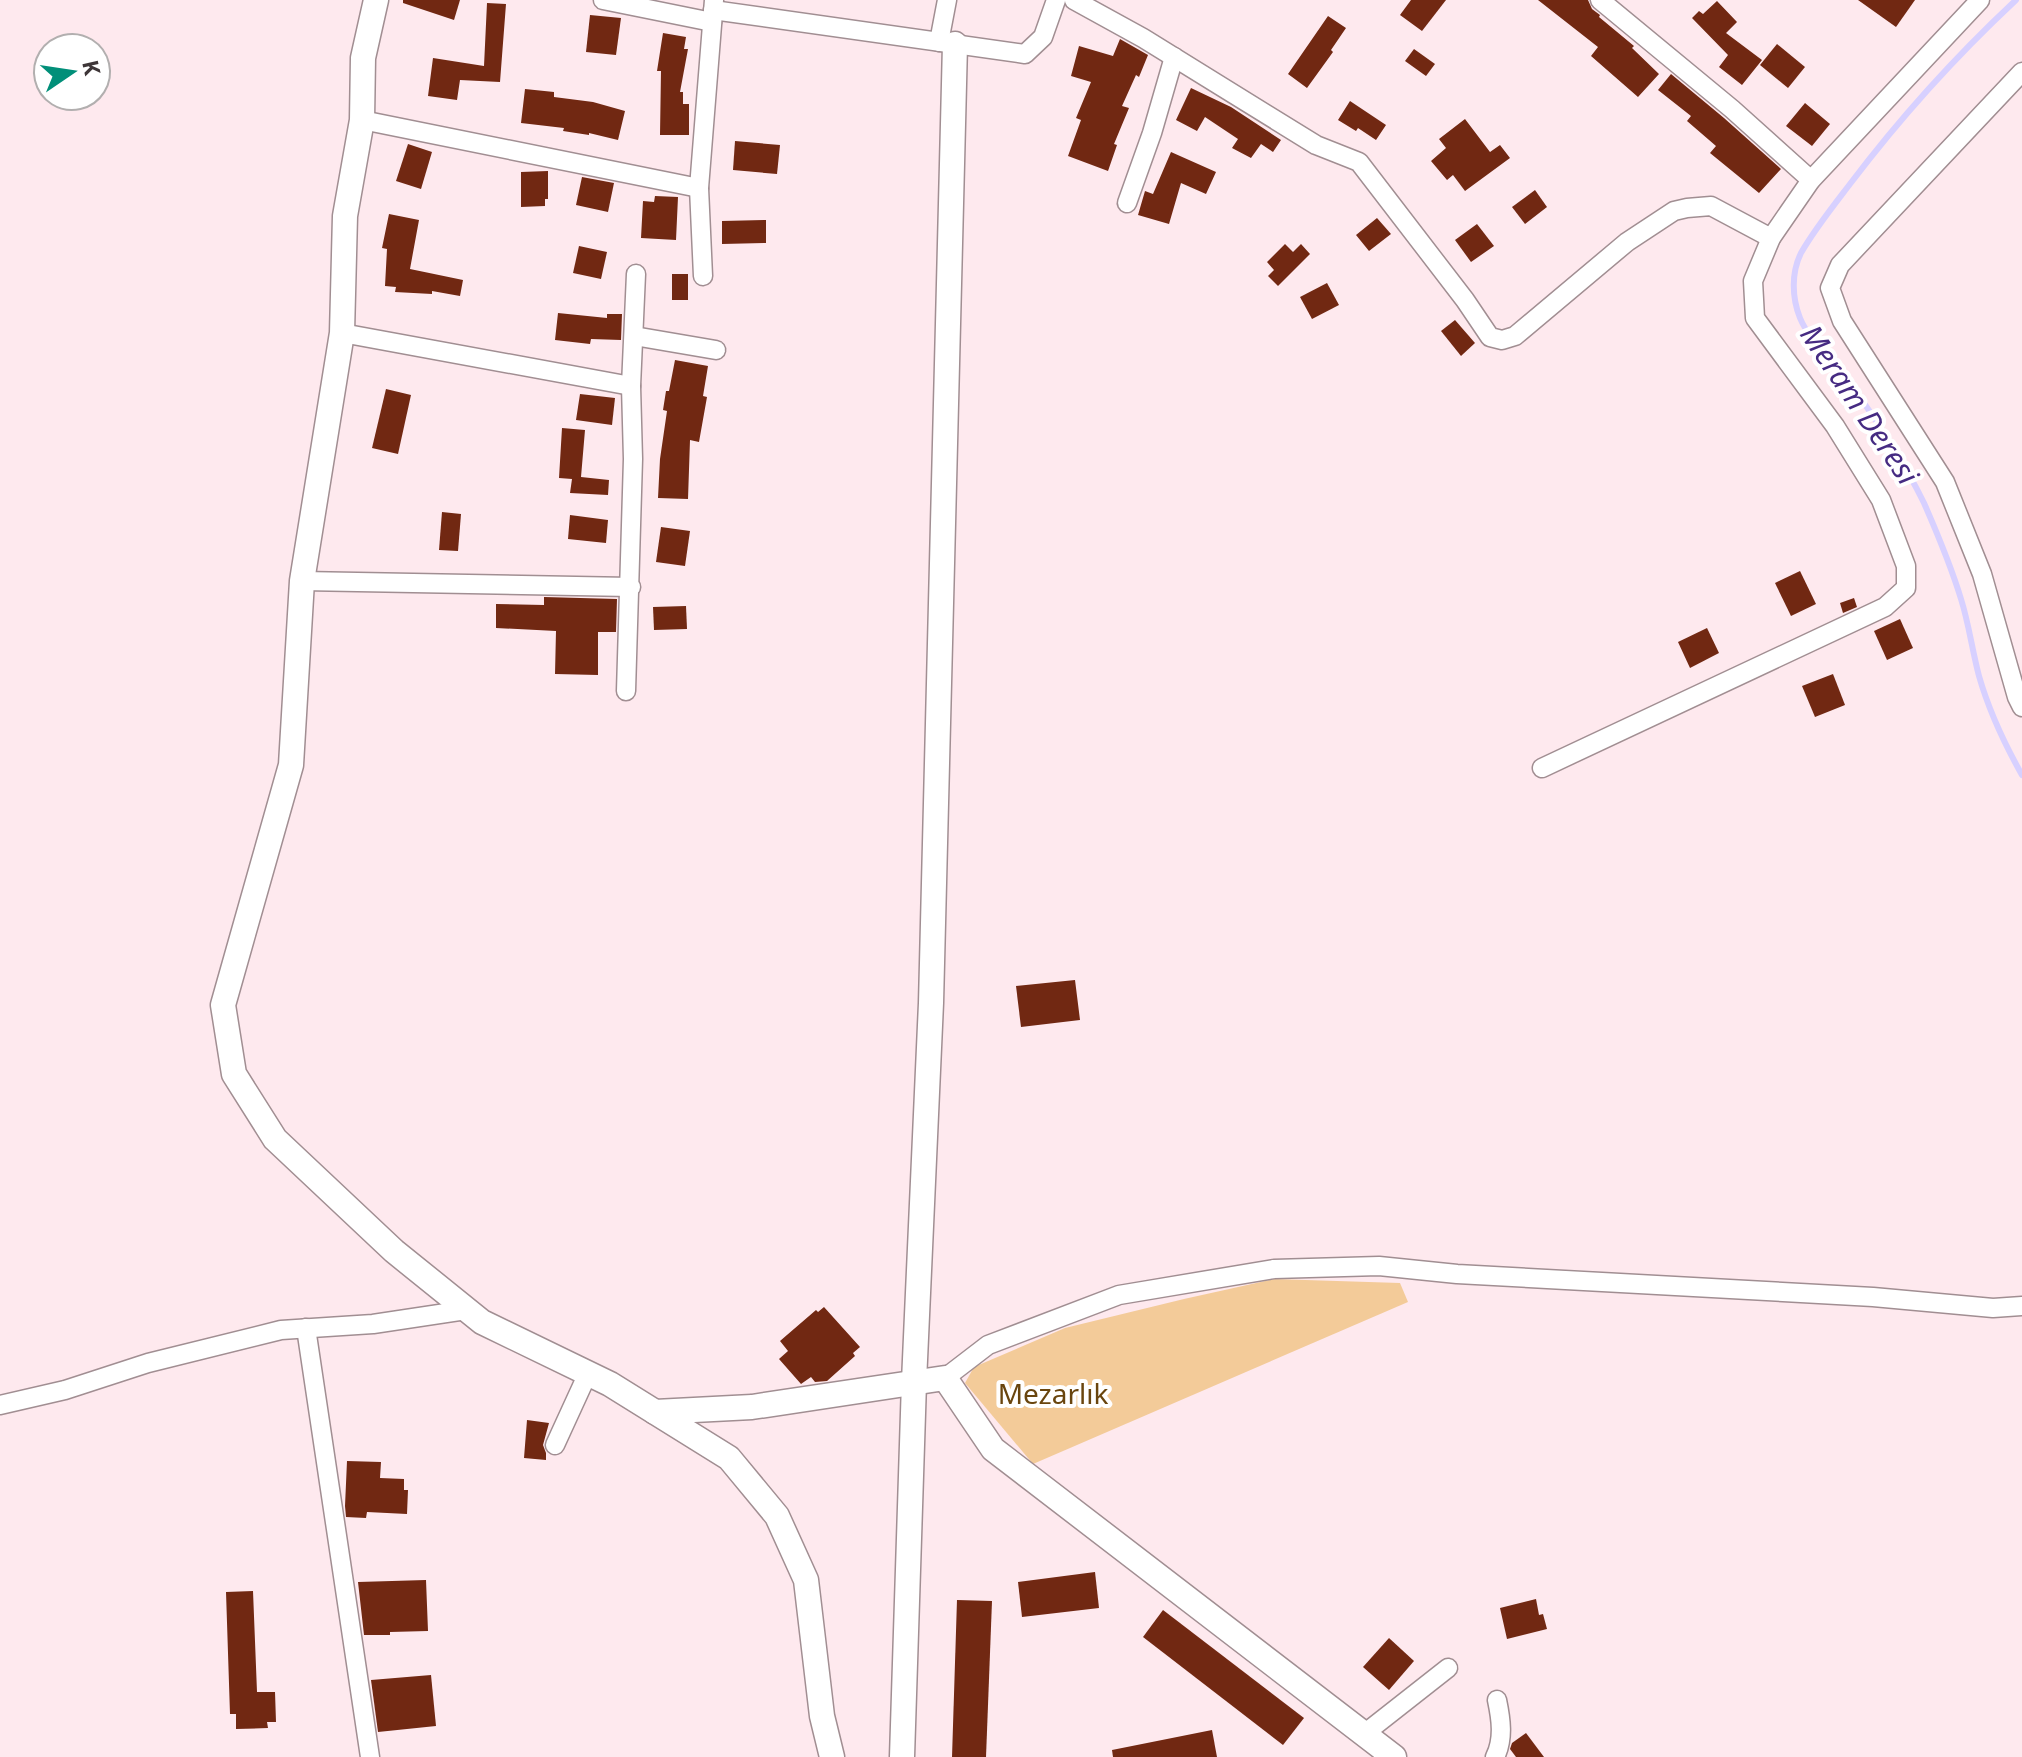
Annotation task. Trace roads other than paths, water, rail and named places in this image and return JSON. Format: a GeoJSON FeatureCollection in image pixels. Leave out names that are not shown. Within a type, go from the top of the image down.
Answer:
{"type":"FeatureCollection","features":[{"type":"Feature","properties":{"kind":"street"},"geometry":{"type":"LineString","coordinates":[[376,0],[363,58],[362,120],[345,216],[342,333],[302,581],[291,765],[223,1005],[234,1074],[275,1139],[394,1251],[466,1310],[482,1322],[610,1384],[729,1458],[777,1516],[806,1580],[822,1716],[832,1757]]}},
{"type":"Feature","properties":{"kind":"street"},"geometry":{"type":"LineString","coordinates":[[603,0],[713,11],[1025,54],[1043,37],[1056,0]]}},
{"type":"Feature","properties":{"kind":"street"},"geometry":{"type":"LineString","coordinates":[[902,1757],[931,987],[947,0]]}},
{"type":"Feature","properties":{"kind":"street"},"geometry":{"type":"LineString","coordinates":[[1074,0],[1174,57],[1316,145],[1359,162],[1490,337],[1502,340],[1515,336],[1627,242],[1674,211],[1711,206],[1771,238]]}},
{"type":"Feature","properties":{"kind":"street"},"geometry":{"type":"LineString","coordinates":[[1600,0],[1732,109],[1811,180]]}},
{"type":"Feature","properties":{"kind":"street"},"geometry":{"type":"LineString","coordinates":[[1542,768],[1885,607],[1906,588],[1906,566],[1881,500],[1835,426],[1755,318],[1753,281],[1771,238],[1811,180],[1980,0]]}},
{"type":"Feature","properties":{"kind":"street"},"geometry":{"type":"LineString","coordinates":[[703,276],[699,188],[713,11]]}},
{"type":"Feature","properties":{"kind":"street"},"geometry":{"type":"LineString","coordinates":[[1127,203],[1174,57]]}},
{"type":"Feature","properties":{"kind":"street"},"geometry":{"type":"LineString","coordinates":[[2022,72],[1840,265],[1830,288],[1842,321],[1945,482],[1982,574],[2022,707]]}},
{"type":"Feature","properties":{"kind":"street"},"geometry":{"type":"LineString","coordinates":[[362,120],[699,188]]}},
{"type":"Feature","properties":{"kind":"street"},"geometry":{"type":"LineString","coordinates":[[626,691],[631,587],[631,386],[636,274]]}},
{"type":"Feature","properties":{"kind":"street"},"geometry":{"type":"LineString","coordinates":[[342,333],[631,386]]}},
{"type":"Feature","properties":{"kind":"street"},"geometry":{"type":"LineString","coordinates":[[634,336],[716,350]]}},
{"type":"Feature","properties":{"kind":"street"},"geometry":{"type":"LineString","coordinates":[[302,581],[631,587]]}},
{"type":"Feature","properties":{"kind":"street"},"geometry":{"type":"LineString","coordinates":[[655,1412],[752,1407],[945,1378],[988,1345],[1119,1295],[1274,1269],[1379,1266],[1457,1274],[1873,1297],[1993,1308],[2022,1306]]}},
{"type":"Feature","properties":{"kind":"street"},"geometry":{"type":"LineString","coordinates":[[0,1405],[65,1390],[148,1363],[281,1330],[373,1324],[466,1310]]}},
{"type":"Feature","properties":{"kind":"street"},"geometry":{"type":"LineString","coordinates":[[306,1328],[370,1757]]}},
{"type":"Feature","properties":{"kind":"street"},"geometry":{"type":"LineString","coordinates":[[555,1445],[588,1373]]}},
{"type":"Feature","properties":{"kind":"street"},"geometry":{"type":"LineString","coordinates":[[945,1378],[993,1449],[1394,1757]]}},
{"type":"Feature","properties":{"kind":"street"},"geometry":{"type":"LineString","coordinates":[[1364,1734],[1448,1668]]}},
{"type":"Feature","properties":{"kind":"street"},"geometry":{"type":"LineString","coordinates":[[1495,1757],[1502,1722],[1497,1700]]}},
{"type":"Feature","properties":{"kind":"waterway","name":"Meram Deresi"},"geometry":{"type":"LineString","coordinates":[[2016,0],[1908,112],[1824,218],[1801,253],[1794,294],[1804,326],[1866,406],[1924,503],[1957,587],[1987,702],[2022,775]]}},
{"type":"Feature","properties":{"kind":"park label","name":"Mezarlık"},"geometry":{"type":"Point","coordinates":[1053,1394]}}]}
